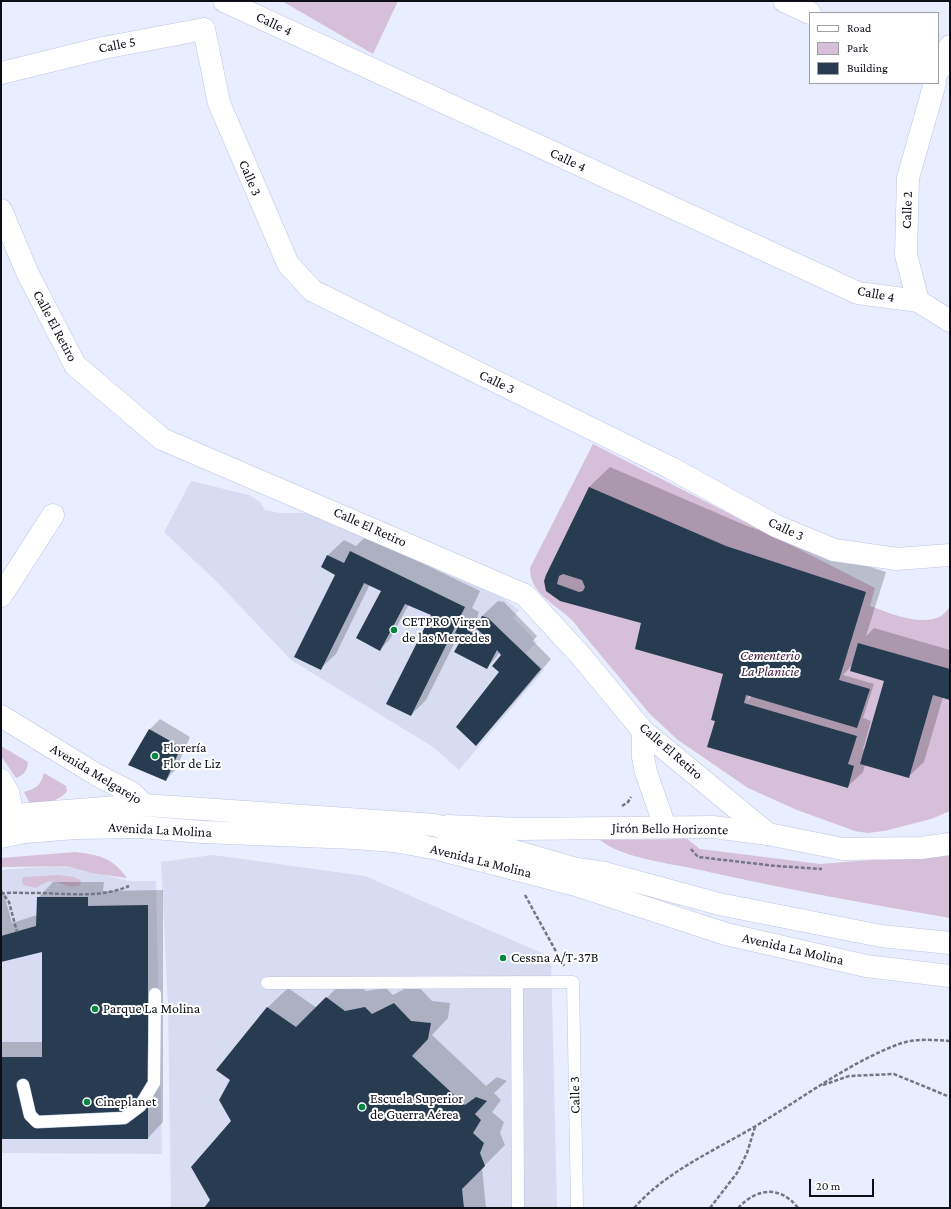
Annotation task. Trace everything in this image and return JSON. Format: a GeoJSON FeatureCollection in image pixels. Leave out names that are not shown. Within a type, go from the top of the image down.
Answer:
{"type":"FeatureCollection","features":[{"type":"Feature","properties":{"kind":"street"},"geometry":{"type":"LineString","coordinates":[[204,29],[219,1]]}},
{"type":"Feature","properties":{"kind":"street","name":"Calle 4"},"geometry":{"type":"LineString","coordinates":[[224,1],[858,293],[918,301]]}},
{"type":"Feature","properties":{"kind":"street"},"geometry":{"type":"LineString","coordinates":[[784,1],[809,13]]}},
{"type":"Feature","properties":{"kind":"street","name":"Calle 5"},"geometry":{"type":"LineString","coordinates":[[1,73],[102,48],[204,29]]}},
{"type":"Feature","properties":{"kind":"street","name":"Calle 3"},"geometry":{"type":"LineString","coordinates":[[204,29],[219,103],[288,264],[314,291],[671,468],[776,526],[834,550],[897,558],[950,555]]}},
{"type":"Feature","properties":{"kind":"street"},"geometry":{"type":"LineString","coordinates":[[939,70],[950,46]]}},
{"type":"Feature","properties":{"kind":"street","name":"Calle 2"},"geometry":{"type":"LineString","coordinates":[[918,301],[906,255],[908,178],[935,84]]}},
{"type":"Feature","properties":{"kind":"street","name":"Calle El Retiro"},"geometry":{"type":"LineString","coordinates":[[1,210],[27,272],[75,365],[162,439],[525,595],[581,656],[643,731],[768,834]]}},
{"type":"Feature","properties":{"kind":"street"},"geometry":{"type":"LineString","coordinates":[[918,301],[950,321]]}},
{"type":"Feature","properties":{"kind":"street"},"geometry":{"type":"LineString","coordinates":[[1,596],[53,515]]}},
{"type":"Feature","properties":{"kind":"street","name":"Avenida Melgarejo"},"geometry":{"type":"LineString","coordinates":[[1,716],[111,783],[132,793],[144,805],[223,809]]}},
{"type":"Feature","properties":{"kind":"street"},"geometry":{"type":"LineString","coordinates":[[643,731],[643,757],[646,772],[665,827]]}},
{"type":"Feature","properties":{"kind":"street"},"geometry":{"type":"LineString","coordinates":[[1,780],[8,792],[14,821]]}},
{"type":"Feature","properties":{"kind":"street","name":"Avenida La Molina"},"geometry":{"type":"LineString","coordinates":[[1,837],[14,821],[144,805]]}},
{"type":"Feature","properties":{"kind":"street","name":"Avenida La Molina"},"geometry":{"type":"LineString","coordinates":[[223,809],[436,825],[514,851],[577,869],[605,873],[719,904],[881,936],[950,943]]}},
{"type":"Feature","properties":{"kind":"street","name":"Avenida La Molina"},"geometry":{"type":"LineString","coordinates":[[14,821],[76,828],[141,827],[203,832],[394,841],[438,849],[576,885],[726,934],[866,966],[950,976]]}},
{"type":"Feature","properties":{"kind":"street"},"geometry":{"type":"LineString","coordinates":[[251,834],[268,828],[401,834],[436,825]]}},
{"type":"Feature","properties":{"kind":"street","name":"Jirón Bello Horizonte"},"geometry":{"type":"LineString","coordinates":[[436,825],[520,829],[713,827],[768,834],[843,850],[920,848],[950,844]]}},
{"type":"Feature","properties":{"kind":"street"},"geometry":{"type":"LineString","coordinates":[[920,848],[950,835]]}},
{"type":"Feature","properties":{"kind":"lane"},"geometry":{"type":"LineString","coordinates":[[267,982],[573,982]]}},
{"type":"Feature","properties":{"kind":"lane"},"geometry":{"type":"LineString","coordinates":[[517,982],[518,1208]]}},
{"type":"Feature","properties":{"kind":"lane","name":"Calle 3"},"geometry":{"type":"LineString","coordinates":[[573,982],[577,1208]]}},
{"type":"Feature","properties":{"kind":"lane"},"geometry":{"type":"LineString","coordinates":[[23,1085],[30,1115],[37,1122],[124,1118],[140,1106],[154,1083],[155,994]]}},
{"type":"Feature","properties":{"kind":"path"},"geometry":{"type":"LineString","coordinates":[[617,809],[628,802],[631,796]]}},
{"type":"Feature","properties":{"kind":"path"},"geometry":{"type":"LineString","coordinates":[[688,846],[698,857],[776,866],[826,868]]}},
{"type":"Feature","properties":{"kind":"path"},"geometry":{"type":"LineString","coordinates":[[2,894],[102,894],[116,892],[129,886]]}},
{"type":"Feature","properties":{"kind":"path"},"geometry":{"type":"LineString","coordinates":[[522,890],[573,982]]}},
{"type":"Feature","properties":{"kind":"path"},"geometry":{"type":"LineString","coordinates":[[1,891],[9,902],[17,932]]}},
{"type":"Feature","properties":{"kind":"path"},"geometry":{"type":"LineString","coordinates":[[634,1208],[647,1194],[684,1166],[755,1127],[856,1063],[900,1044],[927,1040],[950,1041]]}},
{"type":"Feature","properties":{"kind":"path"},"geometry":{"type":"LineString","coordinates":[[817,1087],[849,1076],[894,1074],[950,1098]]}},
{"type":"Feature","properties":{"kind":"path"},"geometry":{"type":"LineString","coordinates":[[710,1208],[736,1172],[747,1153],[755,1127]]}},
{"type":"Feature","properties":{"kind":"path"},"geometry":{"type":"LineString","coordinates":[[738,1208],[748,1199],[763,1192],[780,1192],[792,1200],[798,1208]]}},
{"type":"Feature","properties":{"kind":"shaded area","name":"CETPRO Virgen de las Mercedes"},"geometry":{"type":"Polygon","coordinates":[[[191,481],[249,495],[260,502],[265,510],[280,513],[307,513],[330,518],[501,597],[519,610],[513,618],[537,642],[526,653],[544,670],[459,770],[433,747],[291,660],[218,583],[164,532],[191,481]]]}},
{"type":"Feature","properties":{"kind":"shaded area","name":"Escuela Superior de Guerra Aérea"},"geometry":{"type":"Polygon","coordinates":[[[213,855],[365,876],[551,957],[557,1208],[171,1208],[168,1006],[161,862],[213,855]]]}},
{"type":"Feature","properties":{"kind":"shaded area","name":"Parque La Molina"},"geometry":{"type":"Polygon","coordinates":[[[67,865],[129,881],[156,881],[162,1154],[1,1153],[1,870],[67,865]]]}},
{"type":"Feature","properties":{"kind":"green space"},"geometry":{"type":"Polygon","coordinates":[[[282,1],[398,1],[373,54],[282,1]]]}},
{"type":"Feature","properties":{"kind":"green space","name":"Cementerio La Planicie"},"geometry":{"type":"Polygon","coordinates":[[[593,444],[875,588],[870,606],[915,620],[933,619],[941,616],[950,607],[950,811],[931,819],[884,831],[867,833],[855,831],[797,810],[748,788],[678,740],[649,713],[574,622],[542,595],[531,578],[530,568],[593,444]]]}},
{"type":"Feature","properties":{"kind":"green space"},"geometry":{"type":"Polygon","coordinates":[[[1,746],[28,762],[25,772],[21,776],[16,778],[1,756],[1,746]]]}},
{"type":"Feature","properties":{"kind":"green space"},"geometry":{"type":"Polygon","coordinates":[[[44,773],[66,786],[67,791],[60,798],[55,800],[30,804],[24,792],[37,786],[44,773]]]}},
{"type":"Feature","properties":{"kind":"green space"},"geometry":{"type":"Polygon","coordinates":[[[687,839],[700,849],[820,864],[950,854],[950,918],[799,891],[637,857],[610,847],[600,840],[687,839]]]}},
{"type":"Feature","properties":{"kind":"green space"},"geometry":{"type":"Polygon","coordinates":[[[75,852],[91,854],[110,861],[127,878],[92,873],[67,866],[1,867],[1,858],[75,852]]]}},
{"type":"Feature","properties":{"kind":"green space"},"geometry":{"type":"Polygon","coordinates":[[[58,875],[74,877],[80,880],[81,883],[79,886],[72,886],[58,882],[48,882],[36,888],[23,885],[22,879],[24,877],[58,875]]]}},
{"type":"Feature","properties":{"kind":"building"},"geometry":{"type":"Polygon","coordinates":[[[589,487],[726,546],[866,592],[839,680],[870,689],[857,728],[746,695],[744,703],[857,736],[848,764],[854,766],[848,788],[707,747],[715,721],[711,720],[723,674],[635,649],[641,623],[560,601],[546,591],[544,581],[589,487]],[[563,574],[559,576],[557,584],[579,592],[583,591],[585,587],[582,580],[563,574]]]}},
{"type":"Feature","properties":{"kind":"building"},"geometry":{"type":"Polygon","coordinates":[[[350,551],[465,607],[411,716],[386,704],[431,615],[405,604],[380,651],[356,638],[381,591],[364,583],[321,670],[294,657],[335,575],[321,567],[327,555],[344,563],[350,551]]]}},
{"type":"Feature","properties":{"kind":"building"},"geometry":{"type":"Polygon","coordinates":[[[482,616],[488,618],[541,669],[476,746],[456,727],[499,672],[492,666],[501,655],[497,650],[487,669],[454,652],[463,636],[455,633],[462,618],[469,622],[467,630],[492,643],[476,628],[482,616]]]}},
{"type":"Feature","properties":{"kind":"building"},"geometry":{"type":"Polygon","coordinates":[[[858,643],[950,669],[950,700],[933,695],[909,778],[860,764],[884,681],[850,671],[858,643]]]}},
{"type":"Feature","properties":{"kind":"building","name":"Florería Flor de Liz"},"geometry":{"type":"Polygon","coordinates":[[[149,729],[181,747],[166,781],[128,765],[149,729]]]}},
{"type":"Feature","properties":{"kind":"building","name":"Parque La Molina"},"geometry":{"type":"Polygon","coordinates":[[[37,897],[88,897],[88,906],[148,905],[148,1139],[1,1139],[1,1057],[42,1057],[42,952],[1,962],[1,936],[36,926],[37,897]]]}},
{"type":"Feature","properties":{"kind":"building"},"geometry":{"type":"Polygon","coordinates":[[[326,997],[345,1011],[365,1007],[372,1014],[394,1003],[411,1021],[431,1023],[428,1039],[412,1056],[465,1105],[476,1097],[487,1101],[475,1114],[481,1120],[473,1133],[484,1143],[480,1153],[485,1166],[462,1189],[464,1208],[204,1208],[210,1200],[191,1167],[231,1121],[219,1100],[230,1080],[216,1070],[267,1007],[296,1027],[326,997]]]}},
{"type":"Feature","properties":{"kind":"place","name":"CETPRO Virgen de las Mercedes"},"geometry":{"type":"Point","coordinates":[394,630]}},
{"type":"Feature","properties":{"kind":"place","name":"Florería Flor de Liz"},"geometry":{"type":"Point","coordinates":[155,756]}},
{"type":"Feature","properties":{"kind":"place","name":"Cessna A/T-37B"},"geometry":{"type":"Point","coordinates":[503,958]}},
{"type":"Feature","properties":{"kind":"place","name":"Parque La Molina"},"geometry":{"type":"Point","coordinates":[95,1009]}},
{"type":"Feature","properties":{"kind":"place","name":"Cineplanet"},"geometry":{"type":"Point","coordinates":[87,1102]}},
{"type":"Feature","properties":{"kind":"place","name":"Escuela Superior de Guerra Aérea"},"geometry":{"type":"Point","coordinates":[362,1107]}}]}
